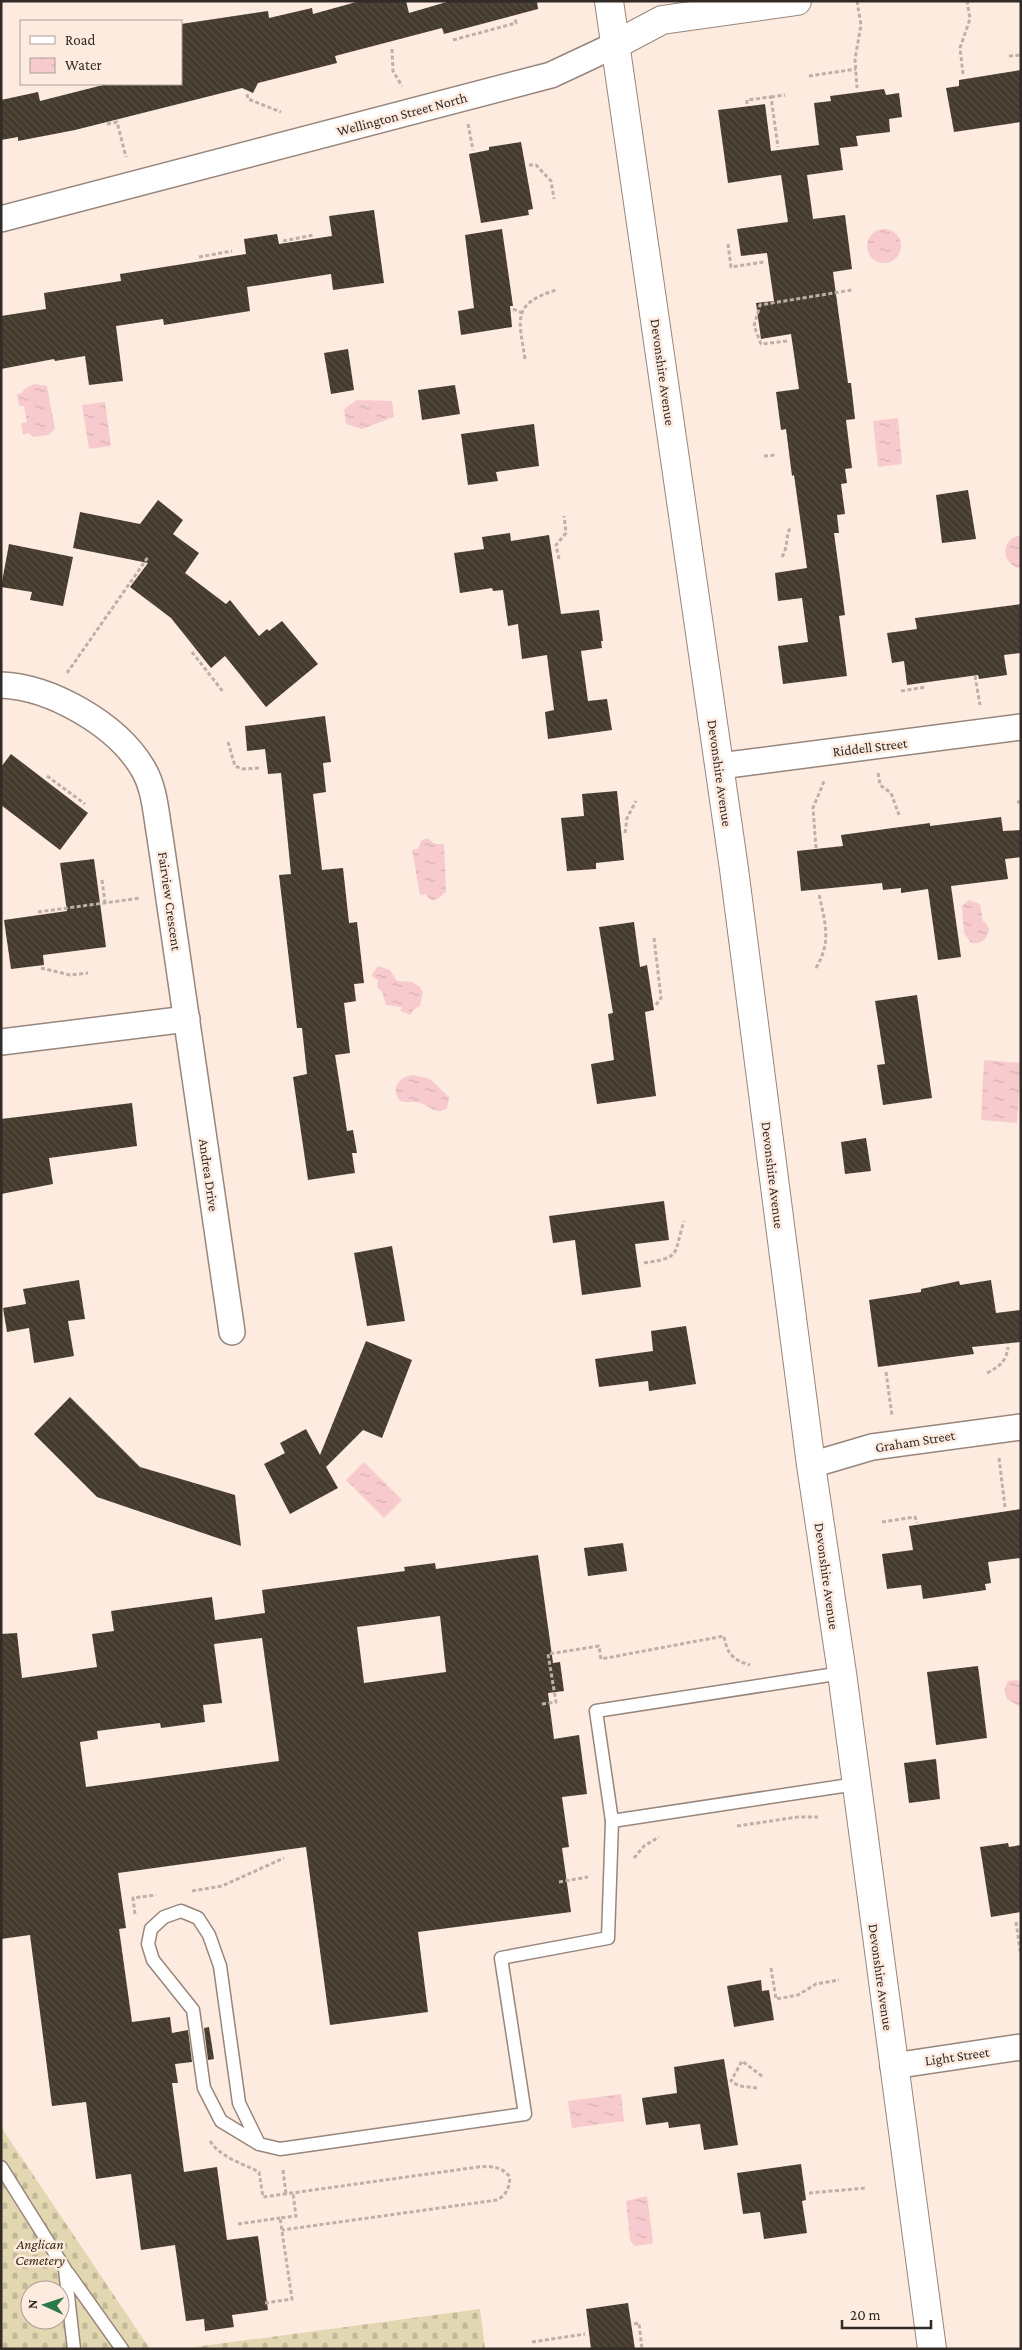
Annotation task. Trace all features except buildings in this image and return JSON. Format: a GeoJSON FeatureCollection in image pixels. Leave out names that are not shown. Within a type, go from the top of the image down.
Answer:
{"type":"FeatureCollection","features":[{"type":"Feature","properties":{"kind":"main road","name":"Devonshire Avenue"},"geometry":{"type":"LineString","coordinates":[[609,1],[720,766],[811,1465],[842,1674],[932,2349]]}},
{"type":"Feature","properties":{"kind":"main road","name":"Wellington Street North"},"geometry":{"type":"LineString","coordinates":[[615,45],[662,20],[797,1]]}},
{"type":"Feature","properties":{"kind":"street","name":"Wellington Street North"},"geometry":{"type":"LineString","coordinates":[[1,219],[551,75],[615,45]]}},
{"type":"Feature","properties":{"kind":"street","name":"Fairview Crescent"},"geometry":{"type":"LineString","coordinates":[[1,685],[35,689],[84,712],[109,731],[143,768],[150,784],[160,838],[187,1019]]}},
{"type":"Feature","properties":{"kind":"street","name":"Riddell Street"},"geometry":{"type":"LineString","coordinates":[[720,766],[1021,727]]}},
{"type":"Feature","properties":{"kind":"street"},"geometry":{"type":"LineString","coordinates":[[1,1042],[187,1019]]}},
{"type":"Feature","properties":{"kind":"street","name":"Andrea Drive"},"geometry":{"type":"LineString","coordinates":[[187,1019],[232,1332]]}},
{"type":"Feature","properties":{"kind":"street","name":"Graham Street"},"geometry":{"type":"LineString","coordinates":[[811,1465],[872,1447],[1021,1427]]}},
{"type":"Feature","properties":{"kind":"street","name":"Light Street"},"geometry":{"type":"LineString","coordinates":[[893,2066],[1021,2047]]}},
{"type":"Feature","properties":{"kind":"lane"},"geometry":{"type":"LineString","coordinates":[[259,2144],[239,2103],[220,1966],[209,1935],[198,1918],[180,1911],[164,1917],[151,1929],[148,1944],[153,1960],[193,2010],[204,2088],[221,2121],[259,2144],[280,2149],[525,2114],[501,1958],[608,1938],[612,1821],[596,1711],[842,1674]]}},
{"type":"Feature","properties":{"kind":"lane"},"geometry":{"type":"LineString","coordinates":[[612,1821],[856,1784]]}},
{"type":"Feature","properties":{"kind":"lane"},"geometry":{"type":"LineString","coordinates":[[1,2167],[65,2269],[122,2349]]}},
{"type":"Feature","properties":{"kind":"lane"},"geometry":{"type":"LineString","coordinates":[[65,2269],[74,2349]]}},
{"type":"Feature","properties":{"kind":"path"},"geometry":{"type":"LineString","coordinates":[[857,1],[861,25],[856,69],[857,88]]}},
{"type":"Feature","properties":{"kind":"path"},"geometry":{"type":"LineString","coordinates":[[964,74],[960,48],[970,19],[967,1]]}},
{"type":"Feature","properties":{"kind":"path"},"geometry":{"type":"LineString","coordinates":[[453,40],[516,23],[515,19]]}},
{"type":"Feature","properties":{"kind":"path"},"geometry":{"type":"LineString","coordinates":[[392,49],[393,71],[405,89]]}},
{"type":"Feature","properties":{"kind":"path"},"geometry":{"type":"LineString","coordinates":[[1009,56],[1021,55]]}},
{"type":"Feature","properties":{"kind":"path"},"geometry":{"type":"LineString","coordinates":[[809,76],[856,69]]}},
{"type":"Feature","properties":{"kind":"path"},"geometry":{"type":"LineString","coordinates":[[247,94],[248,99],[281,112]]}},
{"type":"Feature","properties":{"kind":"path"},"geometry":{"type":"LineString","coordinates":[[748,104],[747,100],[785,95]]}},
{"type":"Feature","properties":{"kind":"path"},"geometry":{"type":"LineString","coordinates":[[771,97],[778,147]]}},
{"type":"Feature","properties":{"kind":"path"},"geometry":{"type":"LineString","coordinates":[[468,120],[473,150]]}},
{"type":"Feature","properties":{"kind":"path"},"geometry":{"type":"LineString","coordinates":[[107,124],[117,122],[127,162]]}},
{"type":"Feature","properties":{"kind":"path"},"geometry":{"type":"LineString","coordinates":[[529,166],[536,165],[551,182],[554,199]]}},
{"type":"Feature","properties":{"kind":"path"},"geometry":{"type":"LineString","coordinates":[[283,241],[314,236]]}},
{"type":"Feature","properties":{"kind":"path"},"geometry":{"type":"LineString","coordinates":[[728,244],[731,267],[764,262]]}},
{"type":"Feature","properties":{"kind":"path"},"geometry":{"type":"LineString","coordinates":[[199,257],[232,251]]}},
{"type":"Feature","properties":{"kind":"path"},"geometry":{"type":"LineString","coordinates":[[525,359],[520,325],[522,309],[535,297],[556,290]]}},
{"type":"Feature","properties":{"kind":"path"},"geometry":{"type":"LineString","coordinates":[[787,341],[761,344],[754,326],[760,305],[852,290]]}},
{"type":"Feature","properties":{"kind":"path"},"geometry":{"type":"LineString","coordinates":[[513,310],[522,314]]}},
{"type":"Feature","properties":{"kind":"path"},"geometry":{"type":"LineString","coordinates":[[764,456],[776,455]]}},
{"type":"Feature","properties":{"kind":"path"},"geometry":{"type":"LineString","coordinates":[[560,559],[556,544],[566,534],[564,516]]}},
{"type":"Feature","properties":{"kind":"path"},"geometry":{"type":"LineString","coordinates":[[782,557],[788,546],[788,533],[791,526]]}},
{"type":"Feature","properties":{"kind":"path"},"geometry":{"type":"LineString","coordinates":[[63,679],[148,557]]}},
{"type":"Feature","properties":{"kind":"path"},"geometry":{"type":"LineString","coordinates":[[192,652],[224,693]]}},
{"type":"Feature","properties":{"kind":"path"},"geometry":{"type":"LineString","coordinates":[[975,676],[980,704],[983,709]]}},
{"type":"Feature","properties":{"kind":"path"},"geometry":{"type":"LineString","coordinates":[[901,691],[926,687]]}},
{"type":"Feature","properties":{"kind":"path"},"geometry":{"type":"LineString","coordinates":[[228,742],[235,766],[242,769],[261,768]]}},
{"type":"Feature","properties":{"kind":"path"},"geometry":{"type":"LineString","coordinates":[[875,746],[880,784],[891,793],[896,803],[898,815]]}},
{"type":"Feature","properties":{"kind":"path"},"geometry":{"type":"LineString","coordinates":[[816,848],[813,808],[825,782],[822,753]]}},
{"type":"Feature","properties":{"kind":"path"},"geometry":{"type":"LineString","coordinates":[[47,776],[85,804]]}},
{"type":"Feature","properties":{"kind":"path"},"geometry":{"type":"LineString","coordinates":[[626,833],[627,818],[636,801]]}},
{"type":"Feature","properties":{"kind":"path"},"geometry":{"type":"LineString","coordinates":[[102,880],[105,903]]}},
{"type":"Feature","properties":{"kind":"path"},"geometry":{"type":"LineString","coordinates":[[816,968],[826,948],[825,924],[820,894]]}},
{"type":"Feature","properties":{"kind":"path"},"geometry":{"type":"LineString","coordinates":[[38,912],[143,898]]}},
{"type":"Feature","properties":{"kind":"path"},"geometry":{"type":"LineString","coordinates":[[654,938],[661,998],[656,1005]]}},
{"type":"Feature","properties":{"kind":"path"},"geometry":{"type":"LineString","coordinates":[[41,968],[55,973],[70,975],[88,973]]}},
{"type":"Feature","properties":{"kind":"path"},"geometry":{"type":"LineString","coordinates":[[644,1263],[668,1259],[676,1253],[684,1221]]}},
{"type":"Feature","properties":{"kind":"path"},"geometry":{"type":"LineString","coordinates":[[987,1373],[1000,1366],[1005,1360],[1008,1347]]}},
{"type":"Feature","properties":{"kind":"path"},"geometry":{"type":"LineString","coordinates":[[886,1372],[896,1444]]}},
{"type":"Feature","properties":{"kind":"path"},"geometry":{"type":"LineString","coordinates":[[998,1448],[1005,1507]]}},
{"type":"Feature","properties":{"kind":"path"},"geometry":{"type":"LineString","coordinates":[[882,1522],[916,1517],[917,1523]]}},
{"type":"Feature","properties":{"kind":"path"},"geometry":{"type":"LineString","coordinates":[[542,1704],[556,1702],[548,1654],[599,1646],[601,1659],[724,1636],[727,1650],[736,1661],[755,1666]]}},
{"type":"Feature","properties":{"kind":"path"},"geometry":{"type":"LineString","coordinates":[[734,1827],[798,1817],[818,1817]]}},
{"type":"Feature","properties":{"kind":"path"},"geometry":{"type":"LineString","coordinates":[[559,1882],[632,1870],[634,1856],[644,1846],[658,1837],[666,1836]]}},
{"type":"Feature","properties":{"kind":"path"},"geometry":{"type":"LineString","coordinates":[[188,1891],[222,1886],[284,1858]]}},
{"type":"Feature","properties":{"kind":"path"},"geometry":{"type":"LineString","coordinates":[[135,1916],[133,1898],[160,1895]]}},
{"type":"Feature","properties":{"kind":"path"},"geometry":{"type":"LineString","coordinates":[[1016,1922],[1021,1956]]}},
{"type":"Feature","properties":{"kind":"path"},"geometry":{"type":"LineString","coordinates":[[771,1968],[776,1999],[798,1995],[816,1984],[840,1980]]}},
{"type":"Feature","properties":{"kind":"path"},"geometry":{"type":"LineString","coordinates":[[757,2088],[739,2086],[731,2081],[742,2061],[763,2077]]}},
{"type":"Feature","properties":{"kind":"path"},"geometry":{"type":"LineString","coordinates":[[207,2136],[215,2149],[258,2172],[263,2197],[478,2167],[494,2166],[504,2169],[510,2177],[509,2188],[497,2200],[282,2230]]}},
{"type":"Feature","properties":{"kind":"path"},"geometry":{"type":"LineString","coordinates":[[808,2193],[868,2188]]}},
{"type":"Feature","properties":{"kind":"path"},"geometry":{"type":"LineString","coordinates":[[238,2224],[296,2216],[293,2193]]}},
{"type":"Feature","properties":{"kind":"path"},"geometry":{"type":"LineString","coordinates":[[265,2304],[292,2299],[280,2218]]}},
{"type":"Feature","properties":{"kind":"path"},"geometry":{"type":"LineString","coordinates":[[634,2324],[639,2323],[642,2349]]}},
{"type":"Feature","properties":{"kind":"path"},"geometry":{"type":"LineString","coordinates":[[532,2342],[585,2334]]}},
{"type":"Feature","properties":{"kind":"green space","name":"Anglican Cemetery"},"geometry":{"type":"Polygon","coordinates":[[[1,2127],[150,2349],[1,2349],[1,2127]]]}},
{"type":"Feature","properties":{"kind":"green space"},"geometry":{"type":"Polygon","coordinates":[[[480,2309],[485,2349],[180,2349],[480,2309]]]}},
{"type":"Feature","properties":{"kind":"water"},"geometry":{"type":"Polygon","coordinates":[[[884,229],[891,230],[896,234],[900,239],[900,253],[896,258],[891,262],[884,263],[877,262],[872,258],[868,253],[867,246],[868,239],[872,234],[877,230],[884,229]]]}},
{"type":"Feature","properties":{"kind":"water"},"geometry":{"type":"Polygon","coordinates":[[[34,384],[47,386],[55,429],[48,435],[33,437],[29,433],[23,434],[21,423],[27,422],[24,406],[19,406],[17,394],[22,393],[24,389],[34,384]]]}},
{"type":"Feature","properties":{"kind":"water"},"geometry":{"type":"Polygon","coordinates":[[[357,400],[392,401],[394,417],[362,429],[346,424],[344,409],[357,400]]]}},
{"type":"Feature","properties":{"kind":"water"},"geometry":{"type":"Polygon","coordinates":[[[105,402],[111,446],[89,449],[82,405],[105,402]]]}},
{"type":"Feature","properties":{"kind":"water"},"geometry":{"type":"Polygon","coordinates":[[[898,418],[902,464],[878,467],[873,421],[898,418]]]}},
{"type":"Feature","properties":{"kind":"water"},"geometry":{"type":"Polygon","coordinates":[[[1021,535],[1021,568],[1019,568],[1008,561],[1005,551],[1007,545],[1014,537],[1021,535]]]}},
{"type":"Feature","properties":{"kind":"water"},"geometry":{"type":"Polygon","coordinates":[[[427,838],[435,844],[444,844],[446,892],[433,900],[426,894],[420,895],[412,850],[418,849],[421,841],[427,838]]]}},
{"type":"Feature","properties":{"kind":"water"},"geometry":{"type":"Polygon","coordinates":[[[969,900],[980,904],[983,921],[987,924],[989,930],[984,939],[978,943],[971,943],[964,933],[962,906],[969,900]]]}},
{"type":"Feature","properties":{"kind":"water"},"geometry":{"type":"Polygon","coordinates":[[[378,966],[390,970],[397,981],[412,982],[420,987],[423,992],[420,1006],[413,1010],[411,1015],[400,1011],[402,1007],[386,1005],[382,992],[377,987],[378,980],[371,976],[378,966]]]}},
{"type":"Feature","properties":{"kind":"water"},"geometry":{"type":"Polygon","coordinates":[[[984,1060],[1021,1063],[1017,1123],[981,1120],[984,1060]]]}},
{"type":"Feature","properties":{"kind":"water"},"geometry":{"type":"Polygon","coordinates":[[[413,1075],[430,1079],[449,1097],[447,1108],[437,1111],[421,1103],[400,1101],[396,1092],[398,1084],[404,1078],[413,1075]]]}},
{"type":"Feature","properties":{"kind":"water"},"geometry":{"type":"Polygon","coordinates":[[[364,1462],[402,1500],[384,1518],[346,1480],[364,1462]]]}},
{"type":"Feature","properties":{"kind":"water"},"geometry":{"type":"Polygon","coordinates":[[[1017,1680],[1021,1682],[1021,1707],[1007,1699],[1004,1690],[1008,1681],[1017,1680]]]}},
{"type":"Feature","properties":{"kind":"water"},"geometry":{"type":"Polygon","coordinates":[[[621,2094],[624,2121],[572,2128],[568,2101],[621,2094]]]}},
{"type":"Feature","properties":{"kind":"water"},"geometry":{"type":"Polygon","coordinates":[[[647,2196],[653,2241],[652,2244],[634,2246],[630,2240],[626,2201],[647,2196]]]}}]}
